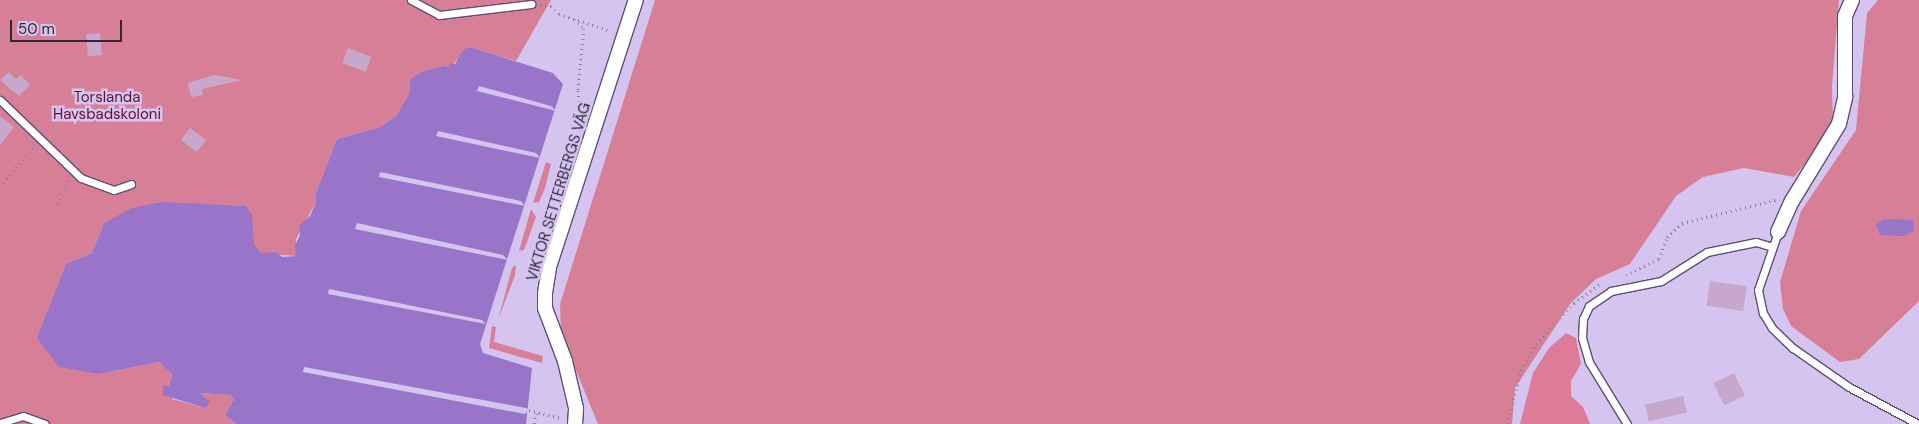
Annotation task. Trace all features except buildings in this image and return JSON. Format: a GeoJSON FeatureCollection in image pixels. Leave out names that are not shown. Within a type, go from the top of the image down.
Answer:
{"type":"FeatureCollection","features":[{"type":"Feature","properties":{"kind":"street","name":"VIKTOR SETTERBERGS VÄG"},"geometry":{"type":"LineString","coordinates":[[571,422],[576,408],[565,361],[545,308],[545,293],[549,268],[636,0]]}},
{"type":"Feature","properties":{"kind":"street"},"geometry":{"type":"LineString","coordinates":[[1778,232],[1792,201],[1839,124],[1844,97],[1845,16],[1852,0]]}},
{"type":"Feature","properties":{"kind":"lane"},"geometry":{"type":"LineString","coordinates":[[411,0],[439,15],[531,4]]}},
{"type":"Feature","properties":{"kind":"lane"},"geometry":{"type":"LineString","coordinates":[[0,100],[72,172],[100,186],[114,190],[131,184]]}},
{"type":"Feature","properties":{"kind":"lane"},"geometry":{"type":"LineString","coordinates":[[1778,232],[1758,290],[1764,313],[1772,328],[1793,348],[1849,387],[1918,424]]}},
{"type":"Feature","properties":{"kind":"lane"},"geometry":{"type":"LineString","coordinates":[[1626,424],[1589,362],[1582,338],[1583,319],[1590,306],[1611,291],[1661,281],[1707,252],[1756,242],[1772,246]]}},
{"type":"Feature","properties":{"kind":"lane"},"geometry":{"type":"LineString","coordinates":[[0,423],[23,416],[45,424]]}},
{"type":"Feature","properties":{"kind":"path"},"geometry":{"type":"LineString","coordinates":[[531,4],[551,6],[559,14],[625,34]]}},
{"type":"Feature","properties":{"kind":"path"},"geometry":{"type":"LineString","coordinates":[[575,19],[584,29],[578,91],[583,127]]}},
{"type":"Feature","properties":{"kind":"path"},"geometry":{"type":"LineString","coordinates":[[3,183],[40,139]]}},
{"type":"Feature","properties":{"kind":"path"},"geometry":{"type":"LineString","coordinates":[[57,204],[72,172]]}},
{"type":"Feature","properties":{"kind":"path"},"geometry":{"type":"LineString","coordinates":[[232,402],[248,404]]}},
{"type":"Feature","properties":{"kind":"path"},"geometry":{"type":"LineString","coordinates":[[529,410],[571,422]]}},
{"type":"Feature","properties":{"kind":"path"},"geometry":{"type":"LineString","coordinates":[[534,424],[536,413]]}},
{"type":"Feature","properties":{"kind":"green space","name":"Torslanda Havsbadskoloni"},"geometry":{"type":"Polygon","coordinates":[[[0,0],[551,0],[516,61],[470,47],[449,68],[423,71],[409,86],[409,94],[396,116],[380,127],[337,139],[316,193],[316,202],[296,239],[296,256],[261,253],[254,244],[246,206],[218,205],[104,223],[92,253],[66,264],[59,288],[99,374],[159,362],[172,373],[169,386],[172,399],[205,408],[199,393],[231,395],[234,400],[225,415],[236,424],[0,424],[0,0]]]}},
{"type":"Feature","properties":{"kind":"green space"},"geometry":{"type":"Polygon","coordinates":[[[655,0],[1839,0],[1832,86],[1833,122],[1819,147],[1794,177],[1744,168],[1703,177],[1676,196],[1630,264],[1596,279],[1570,304],[1515,388],[1512,424],[598,424],[561,334],[560,304],[655,0]]]}},
{"type":"Feature","properties":{"kind":"green space"},"geometry":{"type":"Polygon","coordinates":[[[1878,0],[1919,0],[1919,301],[1859,359],[1840,362],[1791,326],[1783,309],[1780,282],[1801,211],[1856,130],[1867,13],[1878,0]]]}},
{"type":"Feature","properties":{"kind":"green space"},"geometry":{"type":"Polygon","coordinates":[[[546,162],[551,164],[545,188],[539,202],[533,203],[546,162]]]}},
{"type":"Feature","properties":{"kind":"green space"},"geometry":{"type":"Polygon","coordinates":[[[531,209],[536,217],[524,250],[519,251],[531,209]]]}},
{"type":"Feature","properties":{"kind":"green space"},"geometry":{"type":"Polygon","coordinates":[[[516,265],[515,275],[498,320],[512,268],[516,265]]]}},
{"type":"Feature","properties":{"kind":"green space"},"geometry":{"type":"Polygon","coordinates":[[[492,326],[496,327],[494,342],[543,356],[542,363],[489,348],[492,326]]]}},
{"type":"Feature","properties":{"kind":"shaded area"},"geometry":{"type":"Polygon","coordinates":[[[470,47],[553,73],[563,84],[480,344],[483,353],[532,368],[526,424],[236,424],[225,415],[234,400],[231,395],[199,393],[210,402],[205,408],[163,395],[163,386],[169,386],[172,374],[159,362],[99,374],[59,367],[37,338],[66,264],[92,253],[104,223],[132,208],[162,202],[246,206],[252,215],[254,244],[261,253],[277,252],[282,257],[296,256],[295,245],[300,235],[299,226],[310,216],[316,202],[316,193],[337,139],[380,127],[396,116],[409,94],[410,80],[423,71],[445,66],[449,68],[450,63],[455,64],[463,50],[470,47]]]}},
{"type":"Feature","properties":{"kind":"shaded area"},"geometry":{"type":"Polygon","coordinates":[[[1884,219],[1913,220],[1914,231],[1903,236],[1880,235],[1876,225],[1884,219]]]}},
{"type":"Feature","properties":{"kind":"shaded area"},"geometry":{"type":"Polygon","coordinates":[[[1566,333],[1576,338],[1581,364],[1571,381],[1571,396],[1583,407],[1590,424],[1520,424],[1533,373],[1549,348],[1566,333]]]}},
{"type":"Feature","properties":{"kind":"pier"},"geometry":{"type":"Polygon","coordinates":[[[479,86],[551,106],[556,111],[477,91],[479,86]]]}},
{"type":"Feature","properties":{"kind":"pier"},"geometry":{"type":"Polygon","coordinates":[[[438,131],[536,153],[540,158],[436,136],[438,131]]]}},
{"type":"Feature","properties":{"kind":"pier"},"geometry":{"type":"Polygon","coordinates":[[[380,172],[521,201],[525,206],[379,177],[380,172]]]}},
{"type":"Feature","properties":{"kind":"pier"},"geometry":{"type":"Polygon","coordinates":[[[357,223],[503,255],[508,260],[355,229],[357,223]]]}},
{"type":"Feature","properties":{"kind":"pier"},"geometry":{"type":"Polygon","coordinates":[[[329,289],[482,320],[486,324],[328,294],[329,289]]]}},
{"type":"Feature","properties":{"kind":"pier"},"geometry":{"type":"Polygon","coordinates":[[[304,367],[529,410],[525,414],[303,372],[304,367]]]}}]}
